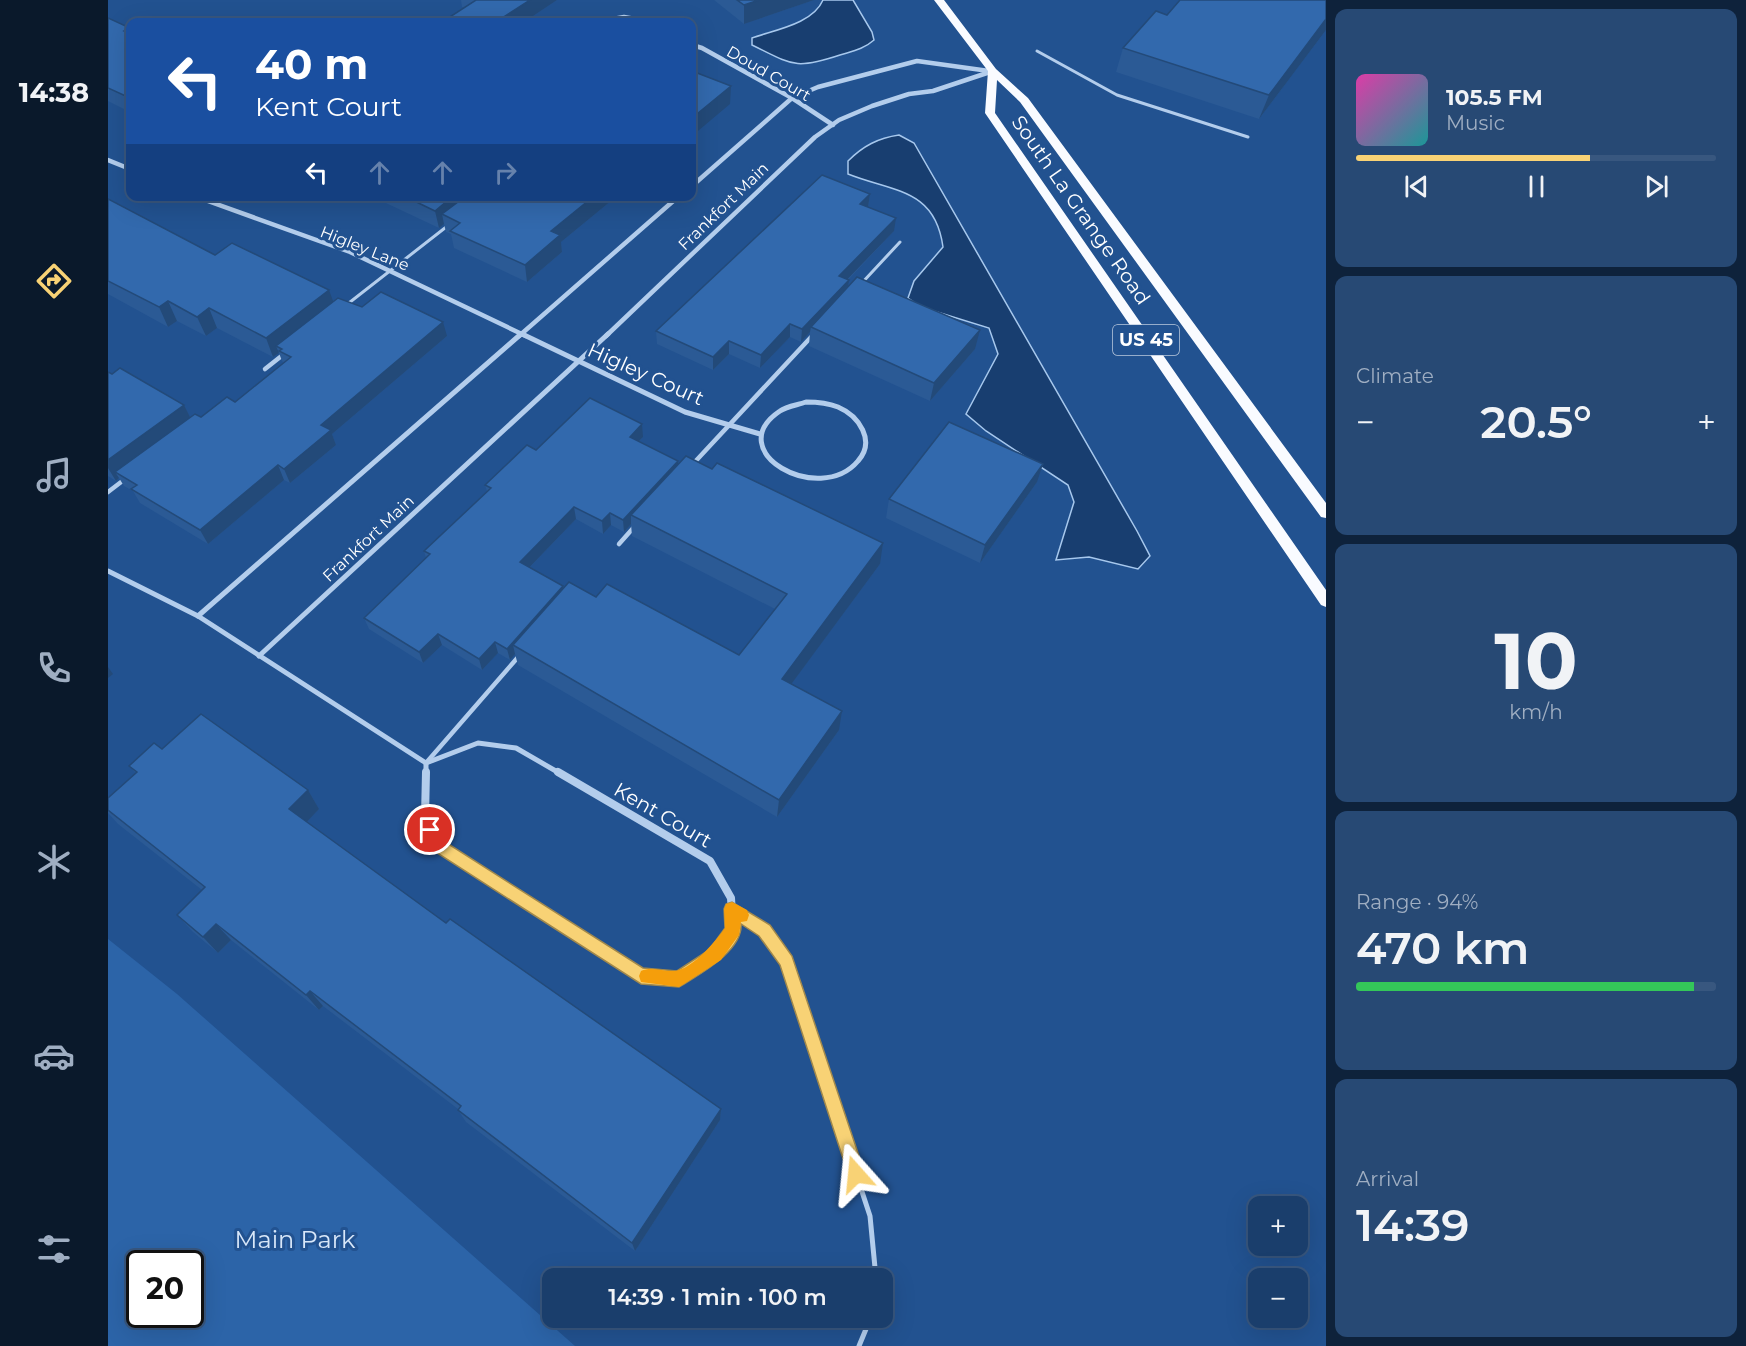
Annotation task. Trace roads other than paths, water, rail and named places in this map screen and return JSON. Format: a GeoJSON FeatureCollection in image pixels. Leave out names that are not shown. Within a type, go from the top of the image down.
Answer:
{"type":"FeatureCollection","features":[{"type":"Feature","properties":{"kind":"main road","name":"South La Grange Road"},"geometry":{"type":"LineString","coordinates":[[939,0],[993,71],[1024,100],[1326,513]]}},
{"type":"Feature","properties":{"kind":"main road","name":"South La Grange Road"},"geometry":{"type":"LineString","coordinates":[[993,71],[990,113],[1326,601]]}},
{"type":"Feature","properties":{"kind":"street"},"geometry":{"type":"LineString","coordinates":[[614,18],[634,18]]}},
{"type":"Feature","properties":{"kind":"street","name":"Doud Court"},"geometry":{"type":"LineString","coordinates":[[696,46],[792,98],[832,124]]}},
{"type":"Feature","properties":{"kind":"street","name":"Frankfort Main"},"geometry":{"type":"LineString","coordinates":[[696,182],[792,98],[818,87],[917,61],[993,71]]}},
{"type":"Feature","properties":{"kind":"street","name":"Frankfort Main"},"geometry":{"type":"LineString","coordinates":[[259,656],[580,361],[815,137],[832,124],[872,106],[909,94],[933,91],[993,71]]}},
{"type":"Feature","properties":{"kind":"street"},"geometry":{"type":"LineString","coordinates":[[108,160],[126,167]]}},
{"type":"Feature","properties":{"kind":"street","name":"Higley Lane"},"geometry":{"type":"LineString","coordinates":[[208,201],[350,252],[522,333]]}},
{"type":"Feature","properties":{"kind":"street","name":"Frankfort Main"},"geometry":{"type":"LineString","coordinates":[[198,616],[673,201]]}},
{"type":"Feature","properties":{"kind":"street","name":"Higley Court"},"geometry":{"type":"LineString","coordinates":[[522,333],[684,412],[760,434]]}},
{"type":"Feature","properties":{"kind":"street"},"geometry":{"type":"LineString","coordinates":[[806,402],[823,403],[839,407],[862,425],[867,437],[866,449],[861,461],[849,471],[833,477],[814,479],[780,470],[768,459],[761,446],[760,434],[766,421],[777,411],[790,405],[806,402]]}},
{"type":"Feature","properties":{"kind":"street"},"geometry":{"type":"LineString","coordinates":[[108,571],[198,616],[426,763]]}},
{"type":"Feature","properties":{"kind":"street","name":"Kent Court"},"geometry":{"type":"LineString","coordinates":[[478,743],[516,748],[710,861],[731,898],[733,930],[715,955],[679,979],[641,976],[436,844],[425,817],[426,763],[478,743]]}},
{"type":"Feature","properties":{"kind":"lane"},"geometry":{"type":"LineString","coordinates":[[1037,51],[1117,95],[1248,137]]}},
{"type":"Feature","properties":{"kind":"lane"},"geometry":{"type":"LineString","coordinates":[[336,312],[451,223]]}},
{"type":"Feature","properties":{"kind":"lane"},"geometry":{"type":"LineString","coordinates":[[859,285],[900,242]]}},
{"type":"Feature","properties":{"kind":"lane"},"geometry":{"type":"LineString","coordinates":[[690,467],[819,329]]}},
{"type":"Feature","properties":{"kind":"lane"},"geometry":{"type":"LineString","coordinates":[[265,369],[292,348]]}},
{"type":"Feature","properties":{"kind":"lane"},"geometry":{"type":"LineString","coordinates":[[108,492],[126,478]]}},
{"type":"Feature","properties":{"kind":"lane"},"geometry":{"type":"LineString","coordinates":[[619,544],[642,518]]}},
{"type":"Feature","properties":{"kind":"lane"},"geometry":{"type":"LineString","coordinates":[[426,763],[524,651]]}},
{"type":"Feature","properties":{"kind":"lane"},"geometry":{"type":"LineString","coordinates":[[732,909],[764,931],[786,961],[870,1216],[875,1268]]}},
{"type":"Feature","properties":{"kind":"lane"},"geometry":{"type":"LineString","coordinates":[[859,1346],[866,1328]]}},
{"type":"Feature","properties":{"kind":"park label","name":"Main Park"},"geometry":{"type":"Point","coordinates":[295,1240]}}]}
